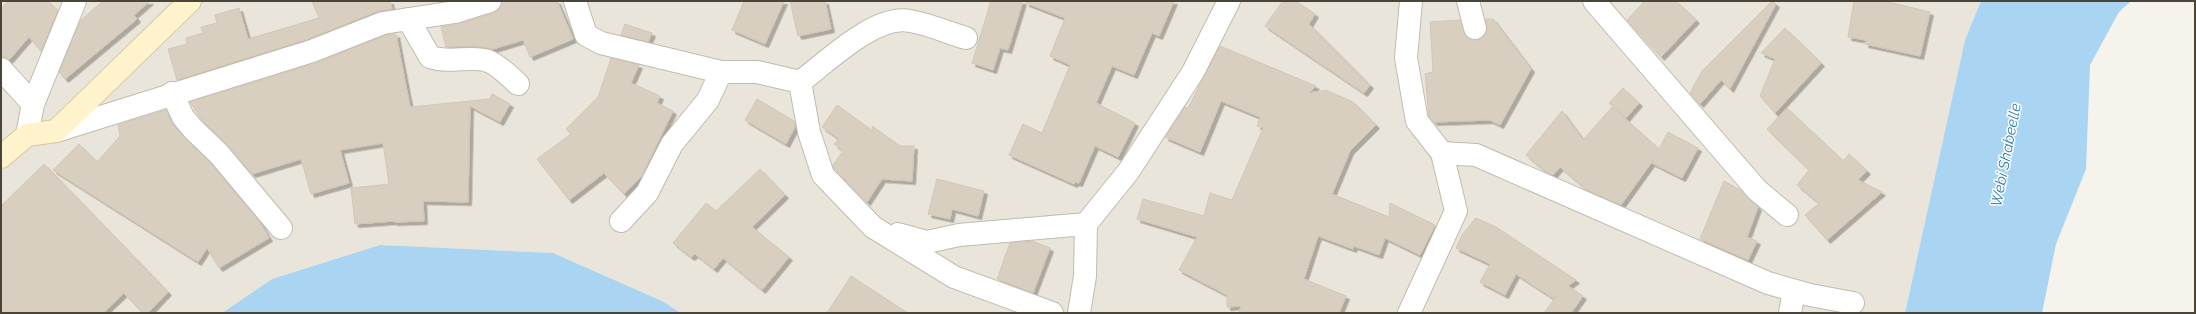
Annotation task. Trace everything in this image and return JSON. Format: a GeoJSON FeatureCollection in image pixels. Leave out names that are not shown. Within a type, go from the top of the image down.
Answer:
{"type":"FeatureCollection","features":[{"type":"Feature","properties":{"kind":"main road"},"geometry":{"type":"LineString","coordinates":[[1,158],[27,135],[56,131],[190,1]]}},
{"type":"Feature","properties":{"kind":"street"},"geometry":{"type":"LineString","coordinates":[[27,135],[33,104],[75,1]]}},
{"type":"Feature","properties":{"kind":"street"},"geometry":{"type":"LineString","coordinates":[[56,131],[172,93],[312,51],[382,22],[455,12],[490,1]]}},
{"type":"Feature","properties":{"kind":"street"},"geometry":{"type":"LineString","coordinates":[[575,1],[586,35],[602,43],[721,72],[757,72],[800,82],[864,34],[888,22],[909,20],[966,38]]}},
{"type":"Feature","properties":{"kind":"street"},"geometry":{"type":"LineString","coordinates":[[1079,313],[1086,276],[1086,224],[1128,172],[1194,72],[1229,1]]}},
{"type":"Feature","properties":{"kind":"street"},"geometry":{"type":"LineString","coordinates":[[1409,313],[1456,211],[1442,153],[1417,121],[1406,58],[1411,1]]}},
{"type":"Feature","properties":{"kind":"street"},"geometry":{"type":"LineString","coordinates":[[1468,1],[1475,28]]}},
{"type":"Feature","properties":{"kind":"street"},"geometry":{"type":"LineString","coordinates":[[1594,1],[1757,190],[1787,215]]}},
{"type":"Feature","properties":{"kind":"street"},"geometry":{"type":"LineString","coordinates":[[408,19],[430,57],[441,61],[480,59],[490,62],[518,84]]}},
{"type":"Feature","properties":{"kind":"street"},"geometry":{"type":"LineString","coordinates":[[1,69],[33,104]]}},
{"type":"Feature","properties":{"kind":"street"},"geometry":{"type":"LineString","coordinates":[[621,221],[646,193],[672,144],[708,100],[721,72]]}},
{"type":"Feature","properties":{"kind":"street"},"geometry":{"type":"LineString","coordinates":[[800,82],[809,132],[823,175],[873,227],[954,277],[1052,313]]}},
{"type":"Feature","properties":{"kind":"street"},"geometry":{"type":"LineString","coordinates":[[172,93],[183,117],[193,129],[219,154],[281,228]]}},
{"type":"Feature","properties":{"kind":"street"},"geometry":{"type":"LineString","coordinates":[[1442,153],[1476,155],[1768,283],[1794,291],[1853,303]]}},
{"type":"Feature","properties":{"kind":"street"},"geometry":{"type":"LineString","coordinates":[[873,227],[927,242],[959,235],[1086,224]]}},
{"type":"Feature","properties":{"kind":"street"},"geometry":{"type":"LineString","coordinates":[[1790,313],[1794,291]]}},
{"type":"Feature","properties":{"kind":"shaded area"},"geometry":{"type":"Polygon","coordinates":[[[1,1],[1981,1],[1965,40],[1905,313],[681,313],[662,301],[553,253],[380,245],[272,279],[222,313],[1,313],[1,1]]]}},
{"type":"Feature","properties":{"kind":"water","name":"Webi Shabeelle"},"geometry":{"type":"Polygon","coordinates":[[[1981,1],[2131,1],[2119,12],[2090,65],[2086,169],[2056,244],[2042,313],[1905,313],[1965,40],[1981,1]]]}},
{"type":"Feature","properties":{"kind":"water"},"geometry":{"type":"Polygon","coordinates":[[[380,245],[553,253],[662,301],[681,313],[222,313],[272,279],[380,245]]]}},
{"type":"Feature","properties":{"kind":"building"},"geometry":{"type":"Polygon","coordinates":[[[8,1],[47,1],[58,10],[41,51],[29,37],[9,60],[1,57],[1,9],[8,1]]]}},
{"type":"Feature","properties":{"kind":"building"},"geometry":{"type":"Polygon","coordinates":[[[103,1],[150,1],[134,15],[137,19],[65,79],[59,72],[81,20],[103,1]]]}},
{"type":"Feature","properties":{"kind":"building"},"geometry":{"type":"Polygon","coordinates":[[[312,1],[390,1],[392,9],[378,11],[308,39],[177,80],[168,49],[187,44],[186,38],[203,33],[201,27],[217,23],[215,15],[239,8],[248,39],[319,18],[312,1]]]}},
{"type":"Feature","properties":{"kind":"building"},"geometry":{"type":"Polygon","coordinates":[[[502,1],[557,1],[573,39],[530,57],[523,40],[493,49],[475,46],[446,47],[441,27],[459,24],[494,13],[499,9],[502,1]]]}},
{"type":"Feature","properties":{"kind":"building"},"geometry":{"type":"Polygon","coordinates":[[[744,1],[784,1],[765,44],[732,30],[744,1]]]}},
{"type":"Feature","properties":{"kind":"building"},"geometry":{"type":"Polygon","coordinates":[[[790,1],[825,1],[831,29],[798,36],[790,1]]]}},
{"type":"Feature","properties":{"kind":"building"},"geometry":{"type":"Polygon","coordinates":[[[991,1],[1023,1],[1008,50],[1000,48],[993,70],[972,63],[991,1]]]}},
{"type":"Feature","properties":{"kind":"building"},"geometry":{"type":"Polygon","coordinates":[[[1026,1],[1174,1],[1159,36],[1152,33],[1134,75],[1112,66],[1096,103],[1135,123],[1118,157],[1095,146],[1079,183],[1075,182],[1074,184],[1009,155],[1023,124],[1042,133],[1070,65],[1050,56],[1065,18],[1026,3],[1026,1]]]}},
{"type":"Feature","properties":{"kind":"building"},"geometry":{"type":"Polygon","coordinates":[[[1283,1],[1296,1],[1315,14],[1309,24],[1370,85],[1364,93],[1265,26],[1283,1]]]}},
{"type":"Feature","properties":{"kind":"building"},"geometry":{"type":"Polygon","coordinates":[[[1645,1],[1676,1],[1696,20],[1661,57],[1627,20],[1645,1]]]}},
{"type":"Feature","properties":{"kind":"building"},"geometry":{"type":"Polygon","coordinates":[[[1772,1],[1776,4],[1730,89],[1721,80],[1700,104],[1690,93],[1702,71],[1772,1]]]}},
{"type":"Feature","properties":{"kind":"building"},"geometry":{"type":"Polygon","coordinates":[[[1854,1],[1884,1],[1930,12],[1920,56],[1865,44],[1866,40],[1848,37],[1854,1]]]}},
{"type":"Feature","properties":{"kind":"building"},"geometry":{"type":"Polygon","coordinates":[[[1486,19],[1493,19],[1531,69],[1500,125],[1490,120],[1434,122],[1429,116],[1425,74],[1433,72],[1430,22],[1460,20],[1466,36],[1471,40],[1478,40],[1487,32],[1486,19]]]}},
{"type":"Feature","properties":{"kind":"building"},"geometry":{"type":"Polygon","coordinates":[[[625,24],[652,33],[648,42],[621,35],[625,24]]]}},
{"type":"Feature","properties":{"kind":"building"},"geometry":{"type":"Polygon","coordinates":[[[1785,28],[1821,63],[1775,113],[1760,96],[1775,59],[1761,53],[1785,28]]]}},
{"type":"Feature","properties":{"kind":"building"},"geometry":{"type":"Polygon","coordinates":[[[396,34],[410,107],[490,99],[492,94],[510,104],[500,122],[470,106],[468,202],[423,201],[424,221],[394,221],[355,224],[351,188],[389,184],[383,143],[340,150],[349,183],[311,194],[301,159],[252,174],[229,146],[202,120],[190,102],[316,63],[386,35],[396,34]]]}},
{"type":"Feature","properties":{"kind":"building"},"geometry":{"type":"Polygon","coordinates":[[[1220,46],[1316,86],[1309,93],[1326,90],[1353,102],[1376,125],[1350,151],[1332,194],[1389,217],[1390,203],[1435,225],[1420,255],[1385,238],[1379,255],[1354,246],[1353,249],[1318,236],[1304,279],[1346,296],[1339,313],[1239,313],[1241,306],[1227,307],[1227,295],[1179,270],[1197,237],[1137,219],[1143,199],[1204,216],[1210,193],[1232,200],[1263,128],[1257,126],[1260,117],[1221,101],[1200,152],[1165,137],[1185,107],[1188,108],[1220,46]]]}},
{"type":"Feature","properties":{"kind":"building"},"geometry":{"type":"Polygon","coordinates":[[[611,58],[639,65],[631,83],[660,96],[657,103],[673,111],[641,177],[624,194],[604,173],[569,200],[537,159],[571,134],[566,129],[598,97],[611,58]]]}},
{"type":"Feature","properties":{"kind":"building"},"geometry":{"type":"Polygon","coordinates":[[[1623,88],[1639,103],[1626,118],[1609,103],[1623,88]]]}},
{"type":"Feature","properties":{"kind":"building"},"geometry":{"type":"Polygon","coordinates":[[[757,99],[794,121],[795,127],[786,144],[745,120],[757,99]]]}},
{"type":"Feature","properties":{"kind":"building"},"geometry":{"type":"Polygon","coordinates":[[[837,105],[873,131],[872,126],[900,146],[914,146],[912,181],[882,179],[867,202],[864,199],[834,168],[833,165],[843,151],[834,144],[839,139],[822,127],[837,105]]]}},
{"type":"Feature","properties":{"kind":"building"},"geometry":{"type":"Polygon","coordinates":[[[1612,107],[1659,149],[1668,132],[1698,148],[1682,178],[1652,163],[1654,159],[1621,205],[1587,190],[1560,167],[1553,175],[1549,174],[1526,155],[1562,111],[1583,140],[1612,107]]]}},
{"type":"Feature","properties":{"kind":"building"},"geometry":{"type":"Polygon","coordinates":[[[1787,108],[1843,161],[1849,154],[1867,171],[1858,180],[1882,192],[1827,240],[1805,215],[1819,203],[1797,185],[1809,170],[1767,129],[1787,108]]]}},
{"type":"Feature","properties":{"kind":"building"},"geometry":{"type":"Polygon","coordinates":[[[166,110],[173,125],[210,163],[259,221],[269,238],[219,268],[207,248],[198,262],[53,170],[79,144],[97,162],[120,136],[118,125],[166,110]]]}},
{"type":"Feature","properties":{"kind":"building"},"geometry":{"type":"Polygon","coordinates":[[[44,164],[168,292],[148,313],[143,313],[124,293],[103,313],[1,313],[1,206],[44,164]]]}},
{"type":"Feature","properties":{"kind":"building"},"geometry":{"type":"Polygon","coordinates":[[[760,169],[785,195],[752,227],[789,257],[762,290],[723,258],[714,269],[695,254],[691,257],[673,243],[706,203],[716,211],[760,169]]]}},
{"type":"Feature","properties":{"kind":"building"},"geometry":{"type":"Polygon","coordinates":[[[937,179],[984,191],[978,216],[952,209],[950,219],[928,214],[937,179]]]}},
{"type":"Feature","properties":{"kind":"building"},"geometry":{"type":"Polygon","coordinates":[[[1724,181],[1740,190],[1758,207],[1747,237],[1757,241],[1748,260],[1700,239],[1724,181]]]}},
{"type":"Feature","properties":{"kind":"building"},"geometry":{"type":"Polygon","coordinates":[[[1476,218],[1496,227],[1576,280],[1568,286],[1583,296],[1571,313],[1544,313],[1557,295],[1553,298],[1516,274],[1505,295],[1480,282],[1490,264],[1456,248],[1462,235],[1476,218]]]}},
{"type":"Feature","properties":{"kind":"building"},"geometry":{"type":"Polygon","coordinates":[[[1032,241],[1050,248],[1033,293],[997,279],[1010,243],[1032,241]]]}},
{"type":"Feature","properties":{"kind":"building"},"geometry":{"type":"Polygon","coordinates":[[[851,276],[908,313],[827,313],[851,276]]]}}]}
